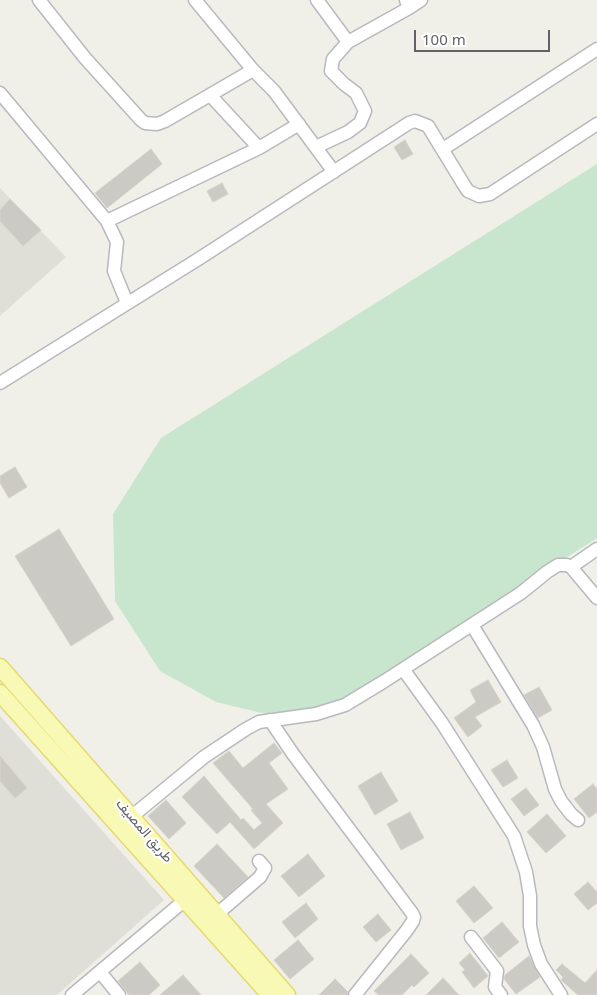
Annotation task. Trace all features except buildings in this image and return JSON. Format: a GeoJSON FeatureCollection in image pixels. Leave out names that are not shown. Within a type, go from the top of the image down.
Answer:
{"type":"FeatureCollection","features":[{"type":"Feature","properties":{"kind":"main road","name":"طريق المصيف"},"geometry":{"type":"LineString","coordinates":[[0,667],[126,822],[185,900],[270,995]]}},
{"type":"Feature","properties":{"kind":"main road","name":"طريق المصيف"},"geometry":{"type":"LineString","coordinates":[[0,693],[216,915],[287,995]]}},
{"type":"Feature","properties":{"kind":"street"},"geometry":{"type":"LineString","coordinates":[[39,0],[85,58],[141,120],[146,123],[157,124],[165,121],[253,70]]}},
{"type":"Feature","properties":{"kind":"street"},"geometry":{"type":"LineString","coordinates":[[196,0],[253,70],[274,91],[334,172]]}},
{"type":"Feature","properties":{"kind":"street"},"geometry":{"type":"LineString","coordinates":[[317,0],[348,42]]}},
{"type":"Feature","properties":{"kind":"street"},"geometry":{"type":"LineString","coordinates":[[316,147],[348,132],[360,123],[365,111],[356,93],[331,71],[333,59],[348,42],[408,4],[421,0]]}},
{"type":"Feature","properties":{"kind":"street"},"geometry":{"type":"LineString","coordinates":[[443,149],[597,49]]}},
{"type":"Feature","properties":{"kind":"street"},"geometry":{"type":"LineString","coordinates":[[0,93],[107,220],[117,242],[114,271],[127,303]]}},
{"type":"Feature","properties":{"kind":"street"},"geometry":{"type":"LineString","coordinates":[[210,95],[259,148]]}},
{"type":"Feature","properties":{"kind":"street"},"geometry":{"type":"LineString","coordinates":[[0,383],[334,172],[409,122],[415,121],[428,126],[468,191],[474,195],[484,196],[490,194],[597,124]]}},
{"type":"Feature","properties":{"kind":"street"},"geometry":{"type":"LineString","coordinates":[[107,220],[259,148],[299,124]]}},
{"type":"Feature","properties":{"kind":"street"},"geometry":{"type":"LineString","coordinates":[[571,567],[597,550]]}},
{"type":"Feature","properties":{"kind":"street"},"geometry":{"type":"LineString","coordinates":[[126,822],[204,757],[246,728],[259,722],[316,714],[345,705],[521,594],[553,568],[562,565],[571,567],[597,598]]}},
{"type":"Feature","properties":{"kind":"street"},"geometry":{"type":"LineString","coordinates":[[472,625],[533,725],[561,801],[578,820]]}},
{"type":"Feature","properties":{"kind":"street"},"geometry":{"type":"LineString","coordinates":[[403,669],[442,723],[514,836],[526,872],[530,896],[530,926],[534,945],[541,964],[561,995]]}},
{"type":"Feature","properties":{"kind":"street"},"geometry":{"type":"LineString","coordinates":[[270,720],[414,917],[407,930],[354,995]]}},
{"type":"Feature","properties":{"kind":"street"},"geometry":{"type":"LineString","coordinates":[[216,915],[260,877],[265,868],[259,861]]}},
{"type":"Feature","properties":{"kind":"street"},"geometry":{"type":"LineString","coordinates":[[72,995],[185,900]]}},
{"type":"Feature","properties":{"kind":"street"},"geometry":{"type":"LineString","coordinates":[[471,937],[497,971],[495,986],[501,995]]}},
{"type":"Feature","properties":{"kind":"street"},"geometry":{"type":"LineString","coordinates":[[100,972],[120,995]]}},
{"type":"Feature","properties":{"kind":"shaded area"},"geometry":{"type":"Polygon","coordinates":[[[0,188],[66,257],[0,316],[0,188]]]}},
{"type":"Feature","properties":{"kind":"shaded area"},"geometry":{"type":"Polygon","coordinates":[[[0,716],[164,900],[57,995],[0,995],[0,716]]]}},
{"type":"Feature","properties":{"kind":"green space"},"geometry":{"type":"Polygon","coordinates":[[[597,164],[597,538],[349,697],[320,708],[270,715],[216,702],[160,671],[115,601],[113,514],[161,438],[597,164]]]}}]}
